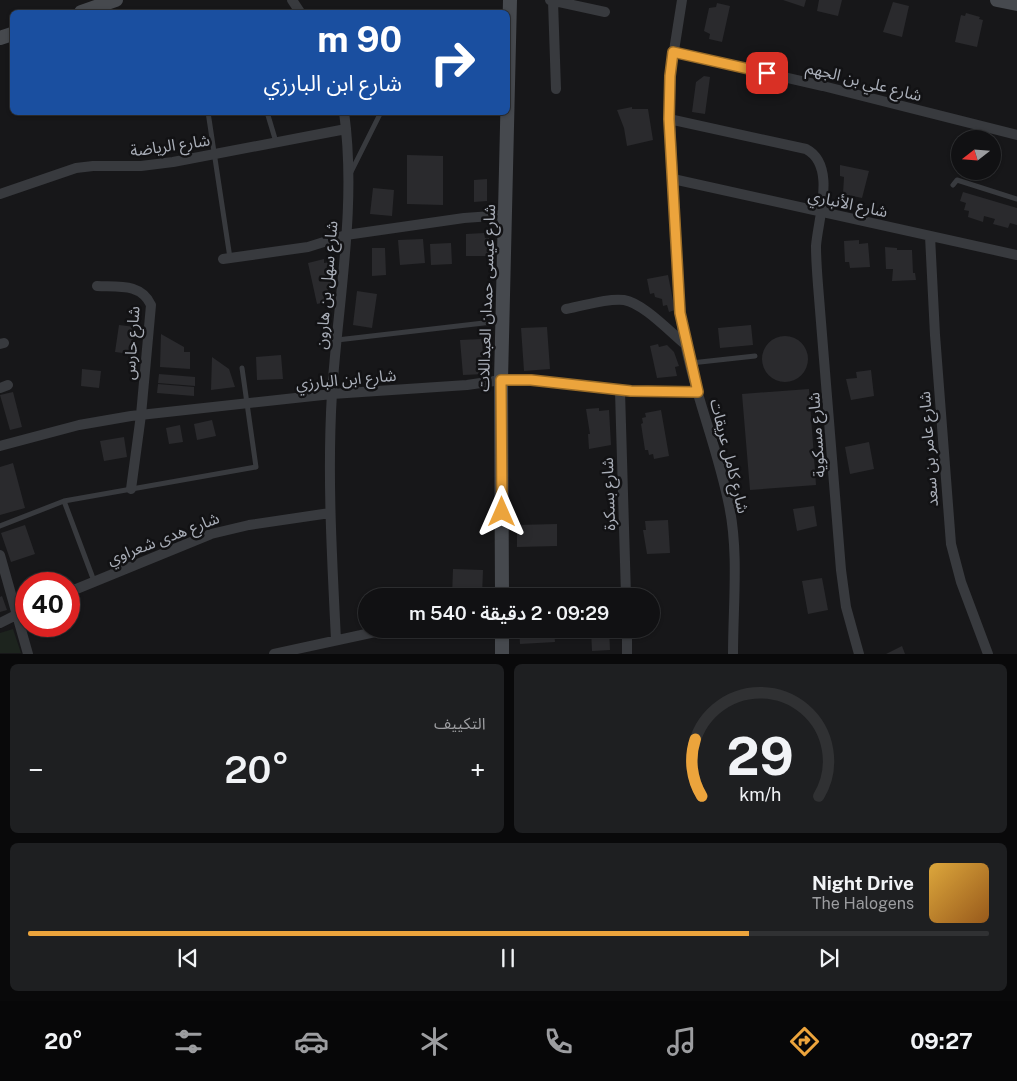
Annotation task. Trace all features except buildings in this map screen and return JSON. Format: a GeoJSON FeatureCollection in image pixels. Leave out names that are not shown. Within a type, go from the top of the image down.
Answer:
{"type":"FeatureCollection","features":[{"type":"Feature","properties":{"kind":"street"},"geometry":{"type":"LineString","coordinates":[[87,10],[116,0]]}},
{"type":"Feature","properties":{"kind":"street"},"geometry":{"type":"LineString","coordinates":[[556,89],[551,0],[605,12]]}},
{"type":"Feature","properties":{"kind":"street","name":"شارع كامل عريقات"},"geometry":{"type":"LineString","coordinates":[[682,0],[670,76],[669,119],[680,313],[686,346],[716,448],[729,507],[734,563],[733,654]]}},
{"type":"Feature","properties":{"kind":"street"},"geometry":{"type":"LineString","coordinates":[[997,0],[1017,4]]}},
{"type":"Feature","properties":{"kind":"street","name":"شارع علي بن الجهم"},"geometry":{"type":"LineString","coordinates":[[673,52],[823,86],[1017,135]]}},
{"type":"Feature","properties":{"kind":"street","name":"شارع سهل بن هارون"},"geometry":{"type":"LineString","coordinates":[[336,640],[330,513],[332,394],[346,235],[348,179],[344,115]]}},
{"type":"Feature","properties":{"kind":"street","name":"شارع عيسى حمدان العبداللات"},"geometry":{"type":"LineString","coordinates":[[502,588],[501,380],[508,115]]}},
{"type":"Feature","properties":{"kind":"street","name":"شارع مسكوية"},"geometry":{"type":"LineString","coordinates":[[669,119],[806,149],[813,152],[820,161],[824,176],[824,187],[816,260],[836,517],[846,608],[859,654]]}},
{"type":"Feature","properties":{"kind":"street","name":"شارع الرياضة"},"geometry":{"type":"LineString","coordinates":[[0,194],[76,168],[141,166],[214,155],[346,129]]}},
{"type":"Feature","properties":{"kind":"street","name":"شارع الأنباري"},"geometry":{"type":"LineString","coordinates":[[673,179],[1017,255]]}},
{"type":"Feature","properties":{"kind":"street"},"geometry":{"type":"LineString","coordinates":[[226,258],[308,247],[346,235],[464,218],[506,215]]}},
{"type":"Feature","properties":{"kind":"street","name":"شارع عامر بن سعد"},"geometry":{"type":"LineString","coordinates":[[930,236],[936,354],[951,544],[961,582],[988,654]]}},
{"type":"Feature","properties":{"kind":"street","name":"شارع حارس"},"geometry":{"type":"LineString","coordinates":[[97,286],[131,287],[144,293],[151,305],[141,415],[131,489]]}},
{"type":"Feature","properties":{"kind":"street"},"geometry":{"type":"LineString","coordinates":[[566,309],[614,300],[630,302],[642,309],[686,346]]}},
{"type":"Feature","properties":{"kind":"street","name":"شارع ابن البارزي"},"geometry":{"type":"LineString","coordinates":[[0,446],[79,425],[141,415],[249,402],[332,394],[467,385],[501,380],[531,380],[620,391],[698,392]]}},
{"type":"Feature","properties":{"kind":"street","name":"شارع بسكرة"},"geometry":{"type":"LineString","coordinates":[[620,391],[626,588]]}},
{"type":"Feature","properties":{"kind":"street","name":"شارع هدى شعراوي"},"geometry":{"type":"LineString","coordinates":[[80,587],[211,534],[249,525],[330,513]]}},
{"type":"Feature","properties":{"kind":"street"},"geometry":{"type":"LineString","coordinates":[[0,555],[15,596]]}},
{"type":"Feature","properties":{"kind":"street"},"geometry":{"type":"LineString","coordinates":[[0,623],[15,616]]}},
{"type":"Feature","properties":{"kind":"street"},"geometry":{"type":"LineString","coordinates":[[274,654],[358,635]]}},
{"type":"Feature","properties":{"kind":"street"},"geometry":{"type":"LineString","coordinates":[[25,637],[28,654]]}},
{"type":"Feature","properties":{"kind":"street"},"geometry":{"type":"LineString","coordinates":[[502,638],[502,654]]}},
{"type":"Feature","properties":{"kind":"street"},"geometry":{"type":"LineString","coordinates":[[627,638],[627,654]]}},
{"type":"Feature","properties":{"kind":"lane"},"geometry":{"type":"LineString","coordinates":[[208,115],[226,258]]}},
{"type":"Feature","properties":{"kind":"lane"},"geometry":{"type":"LineString","coordinates":[[268,115],[276,143]]}},
{"type":"Feature","properties":{"kind":"lane"},"geometry":{"type":"LineString","coordinates":[[348,179],[380,115]]}},
{"type":"Feature","properties":{"kind":"lane"},"geometry":{"type":"LineString","coordinates":[[953,185],[957,180],[1017,199]]}},
{"type":"Feature","properties":{"kind":"lane"},"geometry":{"type":"LineString","coordinates":[[337,340],[504,320]]}},
{"type":"Feature","properties":{"kind":"lane"},"geometry":{"type":"LineString","coordinates":[[691,363],[755,356]]}},
{"type":"Feature","properties":{"kind":"lane"},"geometry":{"type":"LineString","coordinates":[[0,526],[64,501],[256,466],[249,402],[242,368]]}},
{"type":"Feature","properties":{"kind":"lane"},"geometry":{"type":"LineString","coordinates":[[64,501],[94,581]]}},
{"type":"Feature","properties":{"kind":"shaded area"},"geometry":{"type":"Polygon","coordinates":[[[13,629],[21,653],[0,653],[0,633],[13,629]]]}},
{"type":"Feature","properties":{"kind":"route"},"geometry":{"type":"LineString","coordinates":[[502,512],[501,380],[531,380],[620,391],[698,392],[681,325],[680,313],[669,119],[670,76],[673,52],[767,73]]}}]}
